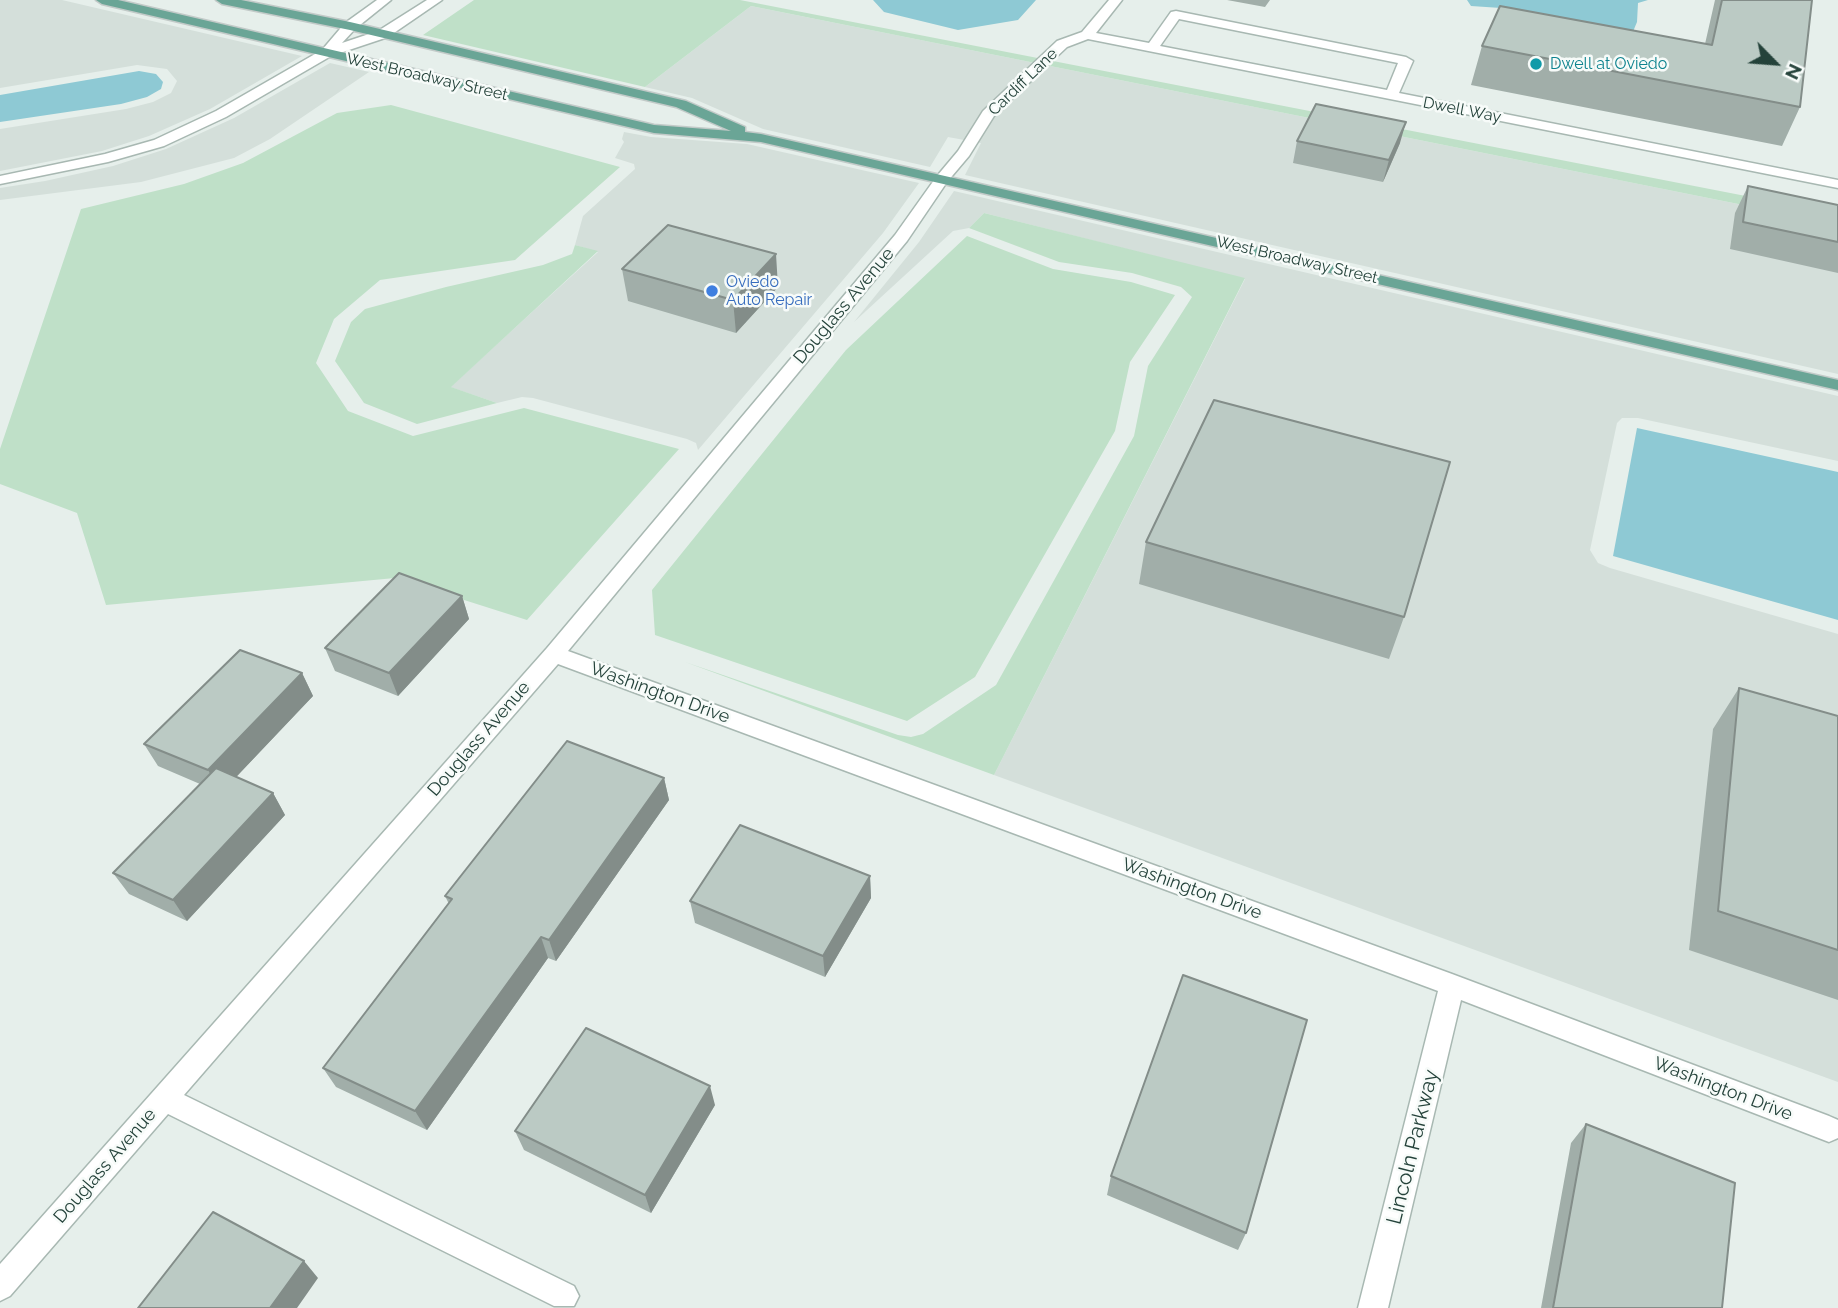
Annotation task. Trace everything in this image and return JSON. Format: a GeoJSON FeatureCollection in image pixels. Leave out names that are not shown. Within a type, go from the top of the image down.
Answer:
{"type":"FeatureCollection","features":[{"type":"Feature","properties":{"kind":"main road","name":"West Broadway Street"},"geometry":{"type":"LineString","coordinates":[[102,0],[654,129],[755,137],[1838,385]]}},
{"type":"Feature","properties":{"kind":"main road","name":"West Broadway Street"},"geometry":{"type":"LineString","coordinates":[[222,0],[350,26],[681,104],[755,137]]}},
{"type":"Feature","properties":{"kind":"street"},"geometry":{"type":"LineString","coordinates":[[326,53],[350,26],[384,0]]}},
{"type":"Feature","properties":{"kind":"street"},"geometry":{"type":"LineString","coordinates":[[0,180],[94,161],[159,143],[221,114],[326,53],[383,34],[436,0]]}},
{"type":"Feature","properties":{"kind":"street","name":"Cardiff Lane"},"geometry":{"type":"LineString","coordinates":[[942,179],[964,153],[988,114],[1062,44],[1087,35],[1116,0]]}},
{"type":"Feature","properties":{"kind":"street"},"geometry":{"type":"LineString","coordinates":[[1152,48],[1176,15],[1406,61],[1391,96]]}},
{"type":"Feature","properties":{"kind":"street","name":"Dwell Way"},"geometry":{"type":"LineString","coordinates":[[1087,35],[1838,184]]}},
{"type":"Feature","properties":{"kind":"street","name":"Douglass Avenue"},"geometry":{"type":"LineString","coordinates":[[0,1286],[554,654],[901,237],[942,179]]}},
{"type":"Feature","properties":{"kind":"street","name":"Washington Drive"},"geometry":{"type":"LineString","coordinates":[[554,654],[1452,985],[1829,1129]]}},
{"type":"Feature","properties":{"kind":"street","name":"Lincoln Parkway"},"geometry":{"type":"LineString","coordinates":[[1373,1308],[1452,985]]}},
{"type":"Feature","properties":{"kind":"street"},"geometry":{"type":"LineString","coordinates":[[164,1099],[564,1296]]}},
{"type":"Feature","properties":{"kind":"shaded area"},"geometry":{"type":"Polygon","coordinates":[[[0,0],[62,0],[302,56],[210,109],[149,136],[102,151],[0,171],[0,129],[126,109],[153,102],[171,93],[177,81],[167,69],[137,65],[0,88],[0,0]]]}},
{"type":"Feature","properties":{"kind":"shaded area"},"geometry":{"type":"Polygon","coordinates":[[[751,6],[1838,224],[1838,374],[965,175],[981,143],[948,137],[930,167],[763,129],[692,98],[645,87],[751,6]]]}},
{"type":"Feature","properties":{"kind":"shaded area"},"geometry":{"type":"Polygon","coordinates":[[[330,63],[369,72],[270,139],[234,158],[141,182],[0,200],[0,188],[113,166],[166,149],[234,118],[330,63]]]}},
{"type":"Feature","properties":{"kind":"shaded area"},"geometry":{"type":"Polygon","coordinates":[[[624,132],[651,137],[747,144],[919,183],[883,233],[698,450],[696,443],[687,439],[533,398],[522,397],[497,403],[450,387],[598,252],[575,245],[583,216],[635,169],[634,164],[615,158],[624,142],[624,132]]]}},
{"type":"Feature","properties":{"kind":"shaded area"},"geometry":{"type":"Polygon","coordinates":[[[954,191],[1838,396],[1838,461],[1638,418],[1622,418],[1617,423],[1590,550],[1598,563],[1610,568],[1838,634],[1838,1082],[994,775],[1245,279],[984,213],[969,228],[953,231],[854,322],[919,242],[954,191]]]}},
{"type":"Feature","properties":{"kind":"green space"},"geometry":{"type":"Polygon","coordinates":[[[474,0],[740,0],[1838,214],[1838,224],[751,6],[645,87],[423,35],[474,0]]]}},
{"type":"Feature","properties":{"kind":"green space"},"geometry":{"type":"Polygon","coordinates":[[[391,105],[620,167],[515,260],[380,280],[334,319],[316,363],[348,411],[413,436],[524,408],[679,449],[527,620],[395,578],[106,605],[77,513],[0,484],[0,449],[81,209],[184,184],[243,163],[337,113],[391,105]]]}},
{"type":"Feature","properties":{"kind":"green space"},"geometry":{"type":"Polygon","coordinates":[[[984,213],[1245,278],[994,775],[685,662],[898,735],[911,737],[923,734],[996,685],[1134,436],[1148,366],[1192,297],[1181,287],[1132,273],[1059,262],[969,228],[984,213]]]}},
{"type":"Feature","properties":{"kind":"green space"},"geometry":{"type":"Polygon","coordinates":[[[967,236],[1053,269],[1131,282],[1175,295],[1130,362],[1115,431],[975,677],[907,721],[655,635],[652,590],[846,350],[967,236]]]}},
{"type":"Feature","properties":{"kind":"green space"},"geometry":{"type":"Polygon","coordinates":[[[575,245],[598,251],[451,387],[497,403],[417,424],[364,403],[335,361],[351,322],[365,309],[543,265],[572,254],[575,245]]]}},
{"type":"Feature","properties":{"kind":"water"},"geometry":{"type":"Polygon","coordinates":[[[873,0],[1036,0],[1018,20],[958,30],[884,12],[873,0]]]}},
{"type":"Feature","properties":{"kind":"water"},"geometry":{"type":"Polygon","coordinates":[[[1467,0],[1648,0],[1638,3],[1637,22],[1632,34],[1597,30],[1553,16],[1516,9],[1471,6],[1467,0]]]}},
{"type":"Feature","properties":{"kind":"water"},"geometry":{"type":"Polygon","coordinates":[[[139,71],[156,74],[163,82],[161,89],[147,97],[121,104],[0,122],[0,95],[139,71]]]}},
{"type":"Feature","properties":{"kind":"water"},"geometry":{"type":"Polygon","coordinates":[[[1637,428],[1838,472],[1838,620],[1613,556],[1637,428]]]}},
{"type":"Feature","properties":{"kind":"building"},"geometry":{"type":"Polygon","coordinates":[[[1722,0],[1812,0],[1800,107],[1482,46],[1500,6],[1712,45],[1722,0]]]}},
{"type":"Feature","properties":{"kind":"building"},"geometry":{"type":"Polygon","coordinates":[[[1316,104],[1406,122],[1389,160],[1297,141],[1316,104]]]}},
{"type":"Feature","properties":{"kind":"building"},"geometry":{"type":"Polygon","coordinates":[[[1748,186],[1838,205],[1838,242],[1743,222],[1748,186]]]}},
{"type":"Feature","properties":{"kind":"building"},"geometry":{"type":"Polygon","coordinates":[[[668,225],[776,254],[733,300],[622,269],[668,225]]]}},
{"type":"Feature","properties":{"kind":"building"},"geometry":{"type":"Polygon","coordinates":[[[1214,400],[1450,462],[1404,617],[1146,542],[1214,400]]]}},
{"type":"Feature","properties":{"kind":"building"},"geometry":{"type":"Polygon","coordinates":[[[399,573],[462,596],[389,673],[325,648],[399,573]]]}},
{"type":"Feature","properties":{"kind":"building"},"geometry":{"type":"Polygon","coordinates":[[[240,650],[302,673],[208,770],[144,744],[240,650]]]}},
{"type":"Feature","properties":{"kind":"building"},"geometry":{"type":"Polygon","coordinates":[[[1739,688],[1838,716],[1838,950],[1718,911],[1739,688]]]}},
{"type":"Feature","properties":{"kind":"building"},"geometry":{"type":"Polygon","coordinates":[[[567,741],[664,778],[549,940],[541,937],[415,1111],[323,1068],[452,899],[445,896],[567,741]]]}},
{"type":"Feature","properties":{"kind":"building"},"geometry":{"type":"Polygon","coordinates":[[[216,768],[273,793],[173,900],[113,873],[216,768]]]}},
{"type":"Feature","properties":{"kind":"building"},"geometry":{"type":"Polygon","coordinates":[[[740,825],[870,876],[823,956],[690,901],[740,825]]]}},
{"type":"Feature","properties":{"kind":"building"},"geometry":{"type":"Polygon","coordinates":[[[1183,975],[1307,1020],[1246,1233],[1111,1176],[1183,975]]]}},
{"type":"Feature","properties":{"kind":"building"},"geometry":{"type":"Polygon","coordinates":[[[586,1028],[710,1086],[645,1195],[515,1131],[586,1028]]]}},
{"type":"Feature","properties":{"kind":"building"},"geometry":{"type":"Polygon","coordinates":[[[1586,1124],[1735,1183],[1722,1308],[1553,1308],[1586,1124]]]}},
{"type":"Feature","properties":{"kind":"building"},"geometry":{"type":"Polygon","coordinates":[[[213,1212],[304,1261],[270,1308],[138,1308],[213,1212]]]}},
{"type":"Feature","properties":{"kind":"place","name":"Dwell at Oviedo"},"geometry":{"type":"Point","coordinates":[1536,64]}},
{"type":"Feature","properties":{"kind":"place","name":"Oviedo Auto Repair"},"geometry":{"type":"Point","coordinates":[712,291]}}]}
